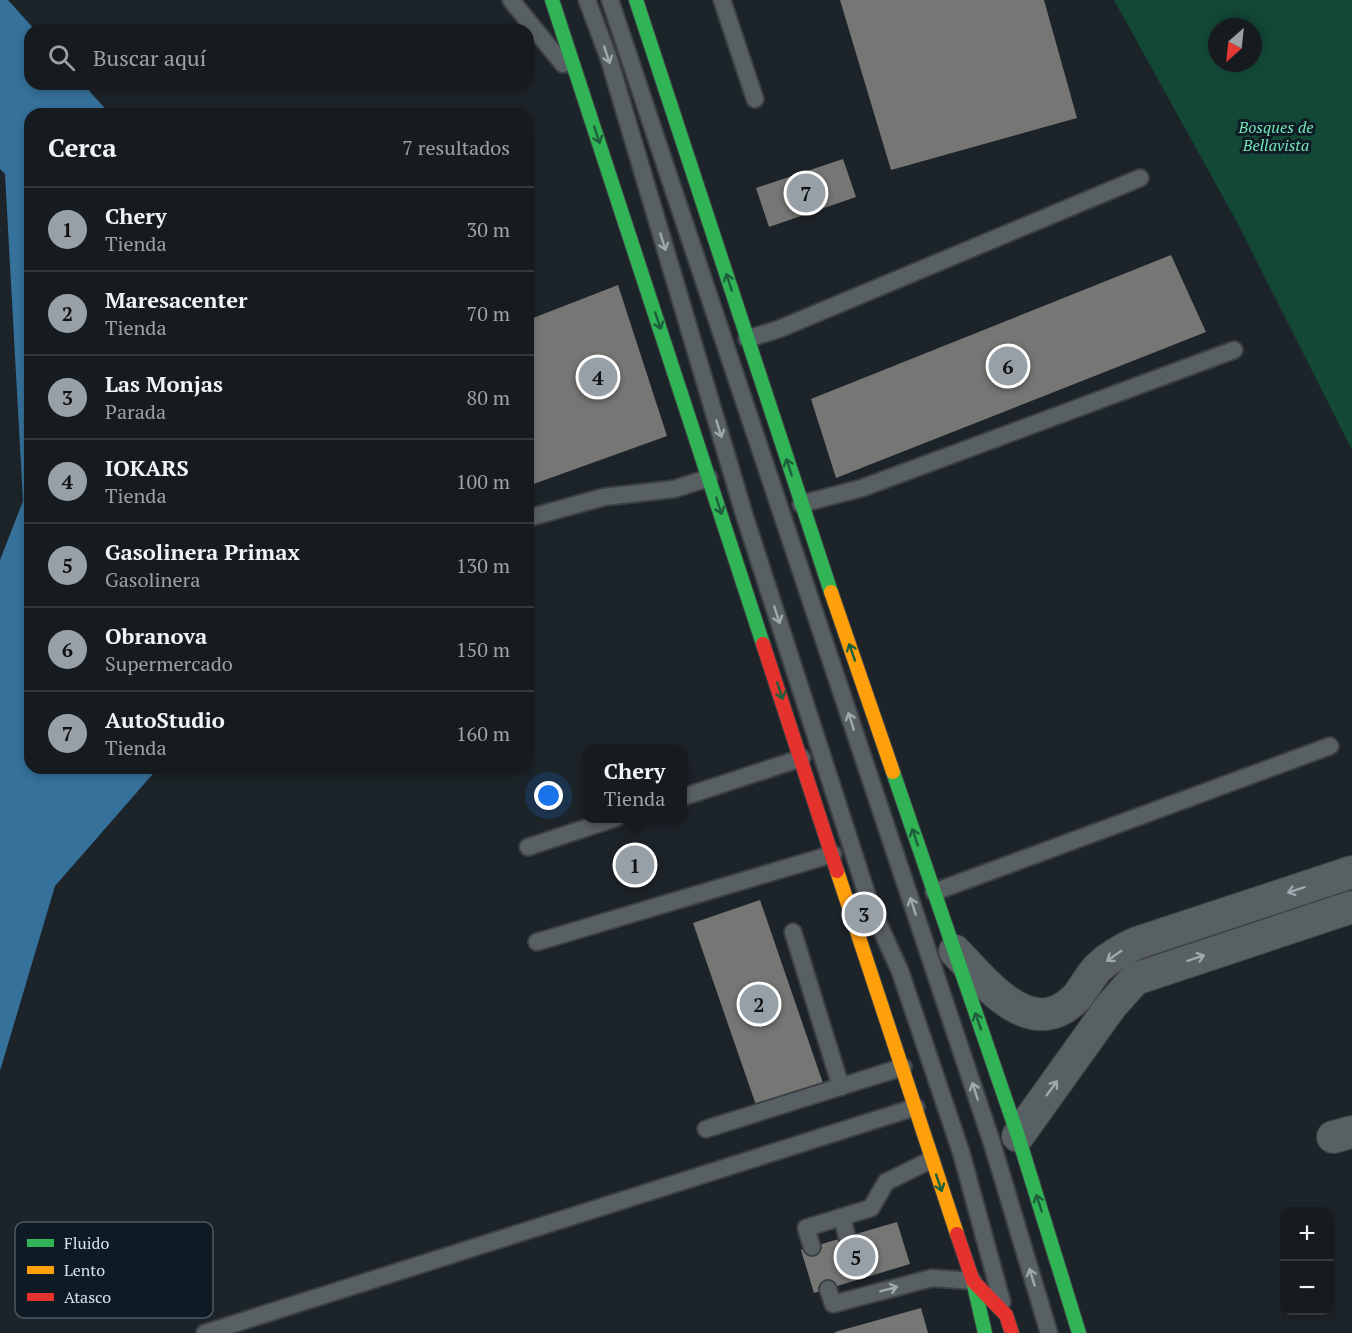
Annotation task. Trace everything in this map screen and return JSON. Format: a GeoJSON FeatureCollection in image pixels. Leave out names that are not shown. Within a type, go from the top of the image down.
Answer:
{"type":"FeatureCollection","features":[{"type":"Feature","properties":{"kind":"main road"},"geometry":{"type":"LineString","coordinates":[[552,0],[973,1281],[985,1333]]}},
{"type":"Feature","properties":{"kind":"main road"},"geometry":{"type":"LineString","coordinates":[[636,0],[801,504],[1018,1136],[1079,1328]]}},
{"type":"Feature","properties":{"kind":"main road"},"geometry":{"type":"LineString","coordinates":[[973,1281],[1006,1315],[1012,1333]]}},
{"type":"Feature","properties":{"kind":"street"},"geometry":{"type":"LineString","coordinates":[[955,951],[1006,1004],[1022,1011],[1045,1014],[1060,1009],[1076,998],[1098,968],[1117,952],[1137,943],[1352,872]]}},
{"type":"Feature","properties":{"kind":"street"},"geometry":{"type":"LineString","coordinates":[[1018,1136],[1111,1006],[1135,979],[1352,907]]}},
{"type":"Feature","properties":{"kind":"lane"},"geometry":{"type":"LineString","coordinates":[[511,0],[530,24]]}},
{"type":"Feature","properties":{"kind":"lane"},"geometry":{"type":"LineString","coordinates":[[587,0],[609,59],[744,514],[871,907],[900,971],[961,1152],[1006,1315]]}},
{"type":"Feature","properties":{"kind":"lane"},"geometry":{"type":"LineString","coordinates":[[610,0],[992,1143],[1049,1333]]}},
{"type":"Feature","properties":{"kind":"lane"},"geometry":{"type":"LineString","coordinates":[[722,0],[755,99]]}},
{"type":"Feature","properties":{"kind":"lane"},"geometry":{"type":"LineString","coordinates":[[534,29],[580,86]]}},
{"type":"Feature","properties":{"kind":"lane"},"geometry":{"type":"LineString","coordinates":[[747,339],[1140,178]]}},
{"type":"Feature","properties":{"kind":"lane"},"geometry":{"type":"LineString","coordinates":[[801,504],[862,488],[1234,350]]}},
{"type":"Feature","properties":{"kind":"lane"},"geometry":{"type":"LineString","coordinates":[[534,516],[604,497],[674,489],[710,478]]}},
{"type":"Feature","properties":{"kind":"lane"},"geometry":{"type":"LineString","coordinates":[[933,892],[1330,746]]}},
{"type":"Feature","properties":{"kind":"lane"},"geometry":{"type":"LineString","coordinates":[[687,796],[802,758]]}},
{"type":"Feature","properties":{"kind":"lane"},"geometry":{"type":"LineString","coordinates":[[528,847],[603,823]]}},
{"type":"Feature","properties":{"kind":"lane"},"geometry":{"type":"LineString","coordinates":[[537,942],[833,854]]}},
{"type":"Feature","properties":{"kind":"lane"},"geometry":{"type":"LineString","coordinates":[[793,932],[841,1087]]}},
{"type":"Feature","properties":{"kind":"lane"},"geometry":{"type":"LineString","coordinates":[[706,1130],[903,1067]]}},
{"type":"Feature","properties":{"kind":"lane"},"geometry":{"type":"LineString","coordinates":[[205,1333],[237,1328],[916,1107]]}},
{"type":"Feature","properties":{"kind":"lane"},"geometry":{"type":"LineString","coordinates":[[812,1247],[806,1228],[871,1208],[886,1182],[932,1160]]}},
{"type":"Feature","properties":{"kind":"lane"},"geometry":{"type":"LineString","coordinates":[[842,1217],[847,1237]]}},
{"type":"Feature","properties":{"kind":"lane"},"geometry":{"type":"LineString","coordinates":[[828,1289],[833,1304],[932,1278],[973,1281]]}},
{"type":"Feature","properties":{"kind":"lane"},"geometry":{"type":"LineString","coordinates":[[860,1279],[865,1296]]}},
{"type":"Feature","properties":{"kind":"green space","name":"Bosques de Bellavista"},"geometry":{"type":"Polygon","coordinates":[[[1114,0],[1352,0],[1352,450],[1238,224],[1114,0]]]}},
{"type":"Feature","properties":{"kind":"water"},"geometry":{"type":"Polygon","coordinates":[[[0,0],[8,0],[30,24],[24,24],[24,90],[88,90],[105,108],[24,108],[24,774],[153,774],[55,886],[0,1071],[0,560],[23,501],[5,174],[0,169],[0,0]]]}},
{"type":"Feature","properties":{"kind":"building"},"geometry":{"type":"Polygon","coordinates":[[[840,0],[1044,0],[1077,118],[891,170],[840,0]]]}},
{"type":"Feature","properties":{"kind":"building"},"geometry":{"type":"Polygon","coordinates":[[[843,159],[856,197],[769,227],[756,188],[843,159]]]}},
{"type":"Feature","properties":{"kind":"building"},"geometry":{"type":"Polygon","coordinates":[[[1171,255],[1206,332],[836,478],[811,399],[1171,255]]]}},
{"type":"Feature","properties":{"kind":"building"},"geometry":{"type":"Polygon","coordinates":[[[618,285],[667,436],[534,484],[534,318],[618,285]]]}},
{"type":"Feature","properties":{"kind":"building"},"geometry":{"type":"Polygon","coordinates":[[[760,900],[824,1086],[757,1108],[693,923],[760,900]]]}},
{"type":"Feature","properties":{"kind":"building"},"geometry":{"type":"Polygon","coordinates":[[[897,1222],[910,1264],[814,1293],[801,1250],[897,1222]]]}},
{"type":"Feature","properties":{"kind":"building"},"geometry":{"type":"Polygon","coordinates":[[[921,1308],[928,1333],[835,1333],[835,1332],[921,1308]]]}},
{"type":"Feature","properties":{"kind":"traffic: fast"},"geometry":{"type":"LineString","coordinates":[[552,0],[763,644]]}},
{"type":"Feature","properties":{"kind":"traffic: fast"},"geometry":{"type":"LineString","coordinates":[[636,0],[831,592]]}},
{"type":"Feature","properties":{"kind":"traffic: fast"},"geometry":{"type":"LineString","coordinates":[[893,772],[1018,1136],[1079,1333]]}},
{"type":"Feature","properties":{"kind":"traffic: fast"},"geometry":{"type":"LineString","coordinates":[[973,1281],[985,1333]]}},
{"type":"Feature","properties":{"kind":"traffic: slow"},"geometry":{"type":"LineString","coordinates":[[831,592],[893,772]]}},
{"type":"Feature","properties":{"kind":"traffic: slow"},"geometry":{"type":"LineString","coordinates":[[837,871],[957,1234]]}},
{"type":"Feature","properties":{"kind":"traffic: jam"},"geometry":{"type":"LineString","coordinates":[[763,644],[837,871]]}},
{"type":"Feature","properties":{"kind":"traffic: jam"},"geometry":{"type":"LineString","coordinates":[[957,1234],[973,1281],[1006,1315],[1012,1333]]}},
{"type":"Feature","properties":{"kind":"place","name":"AutoStudio"},"geometry":{"type":"Point","coordinates":[806,193]}},
{"type":"Feature","properties":{"kind":"place","name":"Obranova"},"geometry":{"type":"Point","coordinates":[1008,366]}},
{"type":"Feature","properties":{"kind":"place","name":"IOKARS"},"geometry":{"type":"Point","coordinates":[598,377]}},
{"type":"Feature","properties":{"kind":"place","name":"Chery"},"geometry":{"type":"Point","coordinates":[635,865]}},
{"type":"Feature","properties":{"kind":"place","name":"Las Monjas"},"geometry":{"type":"Point","coordinates":[864,914]}},
{"type":"Feature","properties":{"kind":"place","name":"Maresacenter"},"geometry":{"type":"Point","coordinates":[759,1004]}},
{"type":"Feature","properties":{"kind":"place","name":"Gasolinera Primax"},"geometry":{"type":"Point","coordinates":[856,1257]}}]}
